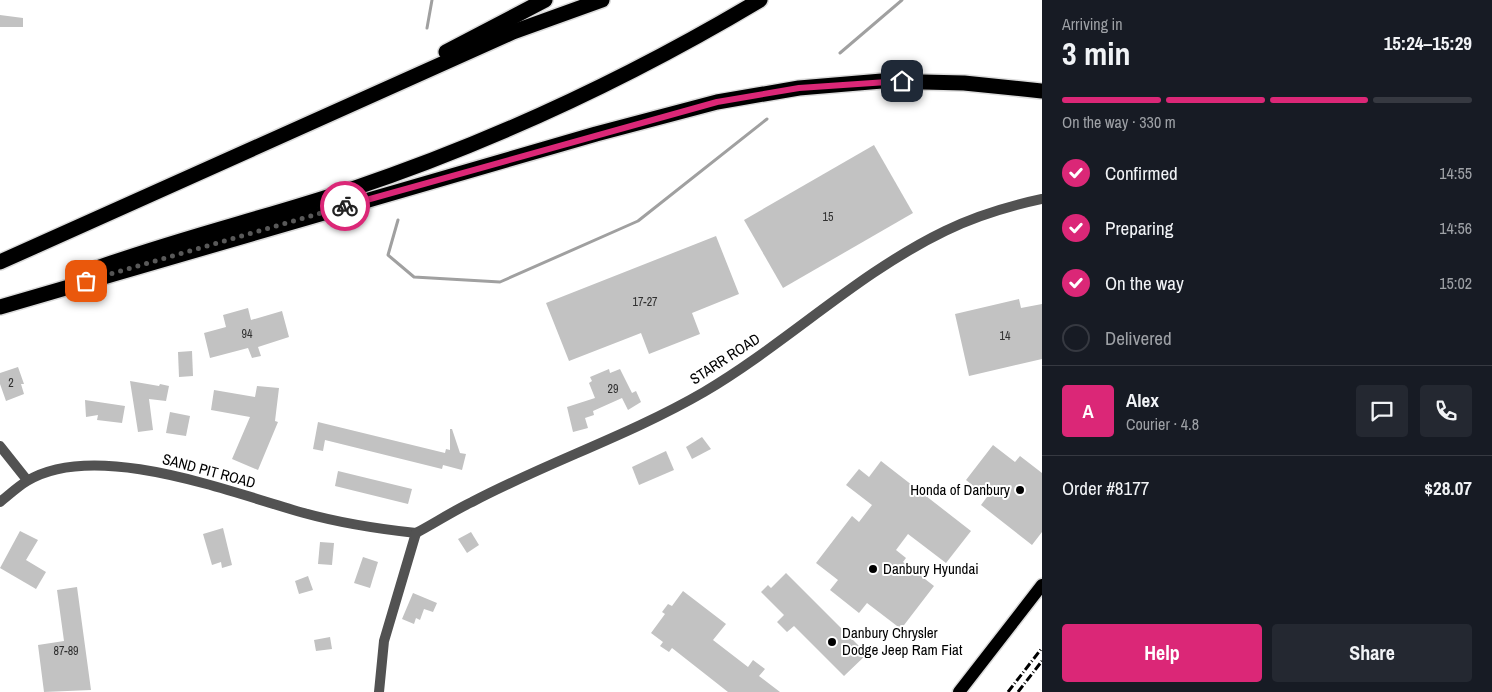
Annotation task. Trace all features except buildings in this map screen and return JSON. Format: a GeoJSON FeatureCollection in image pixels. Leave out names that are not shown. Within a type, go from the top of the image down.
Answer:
{"type":"FeatureCollection","features":[{"type":"Feature","properties":{"kind":"highway"},"geometry":{"type":"LineString","coordinates":[[300,126],[545,0]]}},
{"type":"Feature","properties":{"kind":"highway"},"geometry":{"type":"LineString","coordinates":[[0,262],[300,126],[527,27],[602,0]]}},
{"type":"Feature","properties":{"kind":"highway"},"geometry":{"type":"LineString","coordinates":[[0,305],[141,252],[350,190],[463,148],[614,79],[718,25],[760,0]]}},
{"type":"Feature","properties":{"kind":"highway"},"geometry":{"type":"LineString","coordinates":[[0,305],[596,134],[717,102],[799,88],[882,81],[971,83],[1042,91]]}},
{"type":"Feature","properties":{"kind":"main road"},"geometry":{"type":"LineString","coordinates":[[959,692],[1042,585]]}},
{"type":"Feature","properties":{"kind":"street","name":"STARR ROAD"},"geometry":{"type":"LineString","coordinates":[[416,534],[472,502],[659,416],[702,393],[749,364],[866,278],[946,231],[988,214],[1042,199]]}},
{"type":"Feature","properties":{"kind":"street"},"geometry":{"type":"LineString","coordinates":[[0,446],[28,480]]}},
{"type":"Feature","properties":{"kind":"street","name":"SAND PIT ROAD"},"geometry":{"type":"LineString","coordinates":[[0,502],[28,480],[54,471],[75,467],[126,466],[172,476],[306,514],[383,530],[416,534]]}},
{"type":"Feature","properties":{"kind":"street"},"geometry":{"type":"LineString","coordinates":[[379,692],[384,641],[416,534]]}},
{"type":"Feature","properties":{"kind":"waterway"},"geometry":{"type":"LineString","coordinates":[[427,28],[432,0]]}},
{"type":"Feature","properties":{"kind":"waterway"},"geometry":{"type":"LineString","coordinates":[[840,53],[902,0]]}},
{"type":"Feature","properties":{"kind":"waterway"},"geometry":{"type":"LineString","coordinates":[[398,220],[388,255],[414,277],[500,282],[638,221],[767,119]]}},
{"type":"Feature","properties":{"kind":"railway"},"geometry":{"type":"LineString","coordinates":[[1008,692],[1042,648]]}},
{"type":"Feature","properties":{"kind":"railway"},"geometry":{"type":"LineString","coordinates":[[1018,692],[1042,661]]}},
{"type":"Feature","properties":{"kind":"way so far"},"geometry":{"type":"LineString","coordinates":[[86,281],[345,206]]}},
{"type":"Feature","properties":{"kind":"place","name":"Honda of Danbury"},"geometry":{"type":"Point","coordinates":[1020,490]}},
{"type":"Feature","properties":{"kind":"place","name":"Danbury Hyundai"},"geometry":{"type":"Point","coordinates":[873,569]}},
{"type":"Feature","properties":{"kind":"place","name":"Danbury Chrysler Dodge Jeep Ram Fiat"},"geometry":{"type":"Point","coordinates":[832,642]}},
{"type":"Feature","properties":{"kind":"route"},"geometry":{"type":"LineString","coordinates":[[345,206],[676,111],[758,94],[799,88],[861,82],[902,81]]}}]}
